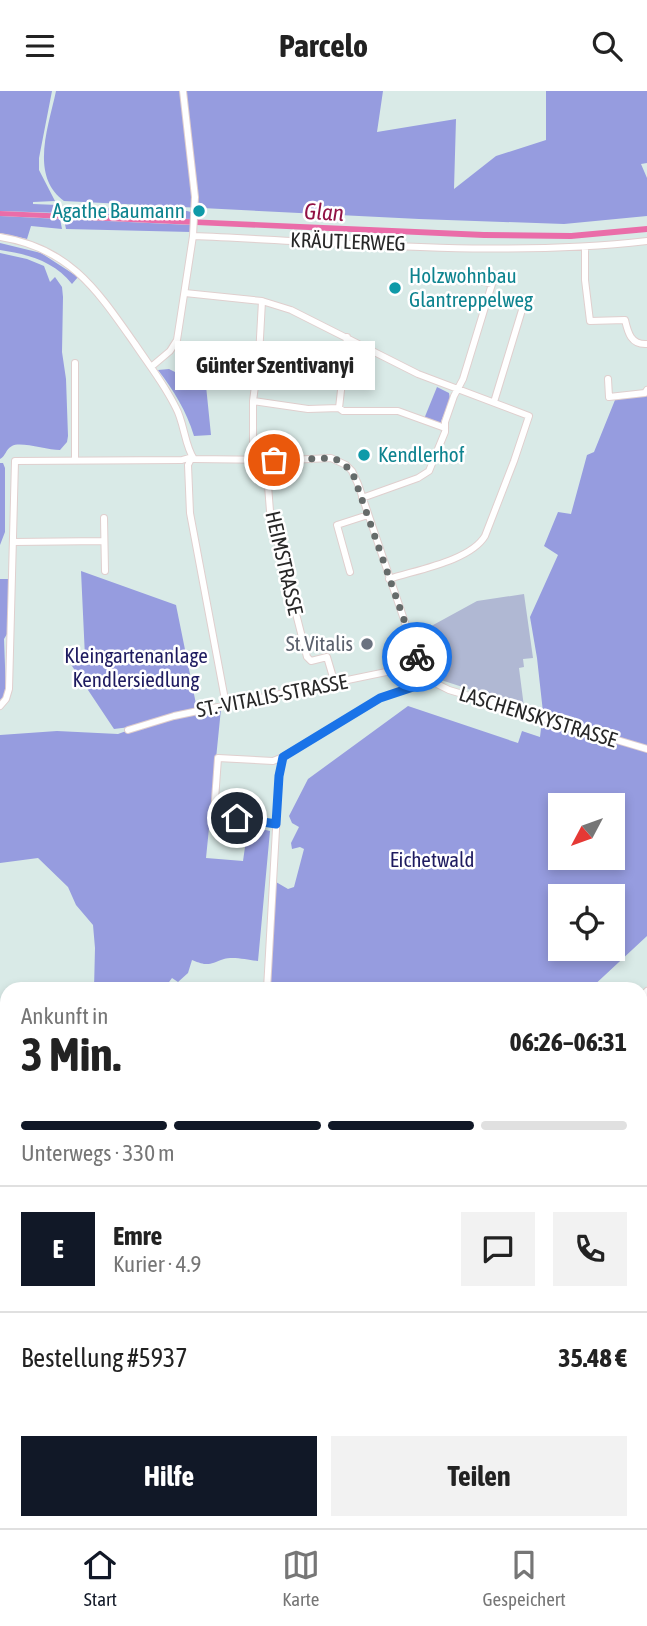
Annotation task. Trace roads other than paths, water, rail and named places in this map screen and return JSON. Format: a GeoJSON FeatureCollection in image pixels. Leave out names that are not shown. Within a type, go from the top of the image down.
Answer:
{"type":"FeatureCollection","features":[{"type":"Feature","properties":{"kind":"street"},"geometry":{"type":"LineString","coordinates":[[151,367],[170,351],[177,340],[193,234],[195,197],[183,91]]}},
{"type":"Feature","properties":{"kind":"street","name":"KRÄUTLERWEG"},"geometry":{"type":"LineString","coordinates":[[193,234],[503,249],[585,247],[647,241]]}},
{"type":"Feature","properties":{"kind":"street"},"geometry":{"type":"LineString","coordinates":[[0,237],[40,248],[75,268],[97,291],[151,367],[180,415],[192,457],[188,465],[190,513],[226,705]]}},
{"type":"Feature","properties":{"kind":"street"},"geometry":{"type":"LineString","coordinates":[[585,247],[585,280],[590,321],[625,320],[632,339],[636,343],[647,344]]}},
{"type":"Feature","properties":{"kind":"street"},"geometry":{"type":"LineString","coordinates":[[362,498],[426,474],[445,432],[454,396],[492,284],[469,278],[420,277]]}},
{"type":"Feature","properties":{"kind":"street"},"geometry":{"type":"LineString","coordinates":[[186,293],[262,302],[291,310],[418,374],[529,416],[514,461],[479,544],[470,552],[389,579]]}},
{"type":"Feature","properties":{"kind":"street"},"geometry":{"type":"LineString","coordinates":[[253,460],[253,401],[262,302]]}},
{"type":"Feature","properties":{"kind":"street"},"geometry":{"type":"LineString","coordinates":[[494,402],[522,310],[526,305]]}},
{"type":"Feature","properties":{"kind":"street"},"geometry":{"type":"LineString","coordinates":[[339,408],[347,337]]}},
{"type":"Feature","properties":{"kind":"street"},"geometry":{"type":"LineString","coordinates":[[75,363],[75,460]]}},
{"type":"Feature","properties":{"kind":"street"},"geometry":{"type":"LineString","coordinates":[[608,379],[609,397],[645,393],[647,390]]}},
{"type":"Feature","properties":{"kind":"street"},"geometry":{"type":"LineString","coordinates":[[253,401],[308,409],[398,411],[445,428]]}},
{"type":"Feature","properties":{"kind":"street"},"geometry":{"type":"LineString","coordinates":[[0,706],[9,689],[15,461],[183,460],[192,457],[199,460],[338,460],[352,471],[411,645],[431,681],[380,698],[276,761],[218,758],[214,814],[218,817],[276,824]]}},
{"type":"Feature","properties":{"kind":"street","name":"HEIMSTRASSE"},"geometry":{"type":"LineString","coordinates":[[266,460],[270,511],[307,657],[311,661],[327,657],[335,684]]}},
{"type":"Feature","properties":{"kind":"street"},"geometry":{"type":"LineString","coordinates":[[350,572],[337,525],[368,515]]}},
{"type":"Feature","properties":{"kind":"street"},"geometry":{"type":"LineString","coordinates":[[104,518],[105,571]]}},
{"type":"Feature","properties":{"kind":"street"},"geometry":{"type":"LineString","coordinates":[[13,542],[104,541]]}},
{"type":"Feature","properties":{"kind":"street","name":"ST.-VITALIS-STRASSE"},"geometry":{"type":"LineString","coordinates":[[128,730],[153,721],[392,671],[400,675],[407,688]]}},
{"type":"Feature","properties":{"kind":"street","name":"LASCHENSKYSTRASSE"},"geometry":{"type":"LineString","coordinates":[[431,681],[449,690],[647,749]]}},
{"type":"Feature","properties":{"kind":"street"},"geometry":{"type":"LineString","coordinates":[[267,982],[279,776],[283,757]]}},
{"type":"Feature","properties":{"kind":"place","name":"Agathe Baumann"},"geometry":{"type":"Point","coordinates":[199,211]}},
{"type":"Feature","properties":{"kind":"place","name":"Holzwohnbau Glantreppelweg"},"geometry":{"type":"Point","coordinates":[395,288]}},
{"type":"Feature","properties":{"kind":"place","name":"Kendlerhof"},"geometry":{"type":"Point","coordinates":[364,455]}},
{"type":"Feature","properties":{"kind":"place","name":"Günter Szentivanyi"},"geometry":{"type":"Point","coordinates":[274,460]}},
{"type":"Feature","properties":{"kind":"place","name":"St.Vitalis"},"geometry":{"type":"Point","coordinates":[367,644]}},
{"type":"Feature","properties":{"kind":"water label","name":"Glan"},"geometry":{"type":"Point","coordinates":[324,212]}},
{"type":"Feature","properties":{"kind":"park label","name":"Kleingartenanlage Kendlersiedlung"},"geometry":{"type":"Point","coordinates":[136,668]}},
{"type":"Feature","properties":{"kind":"park label","name":"Eichetwald"},"geometry":{"type":"Point","coordinates":[432,860]}}]}
